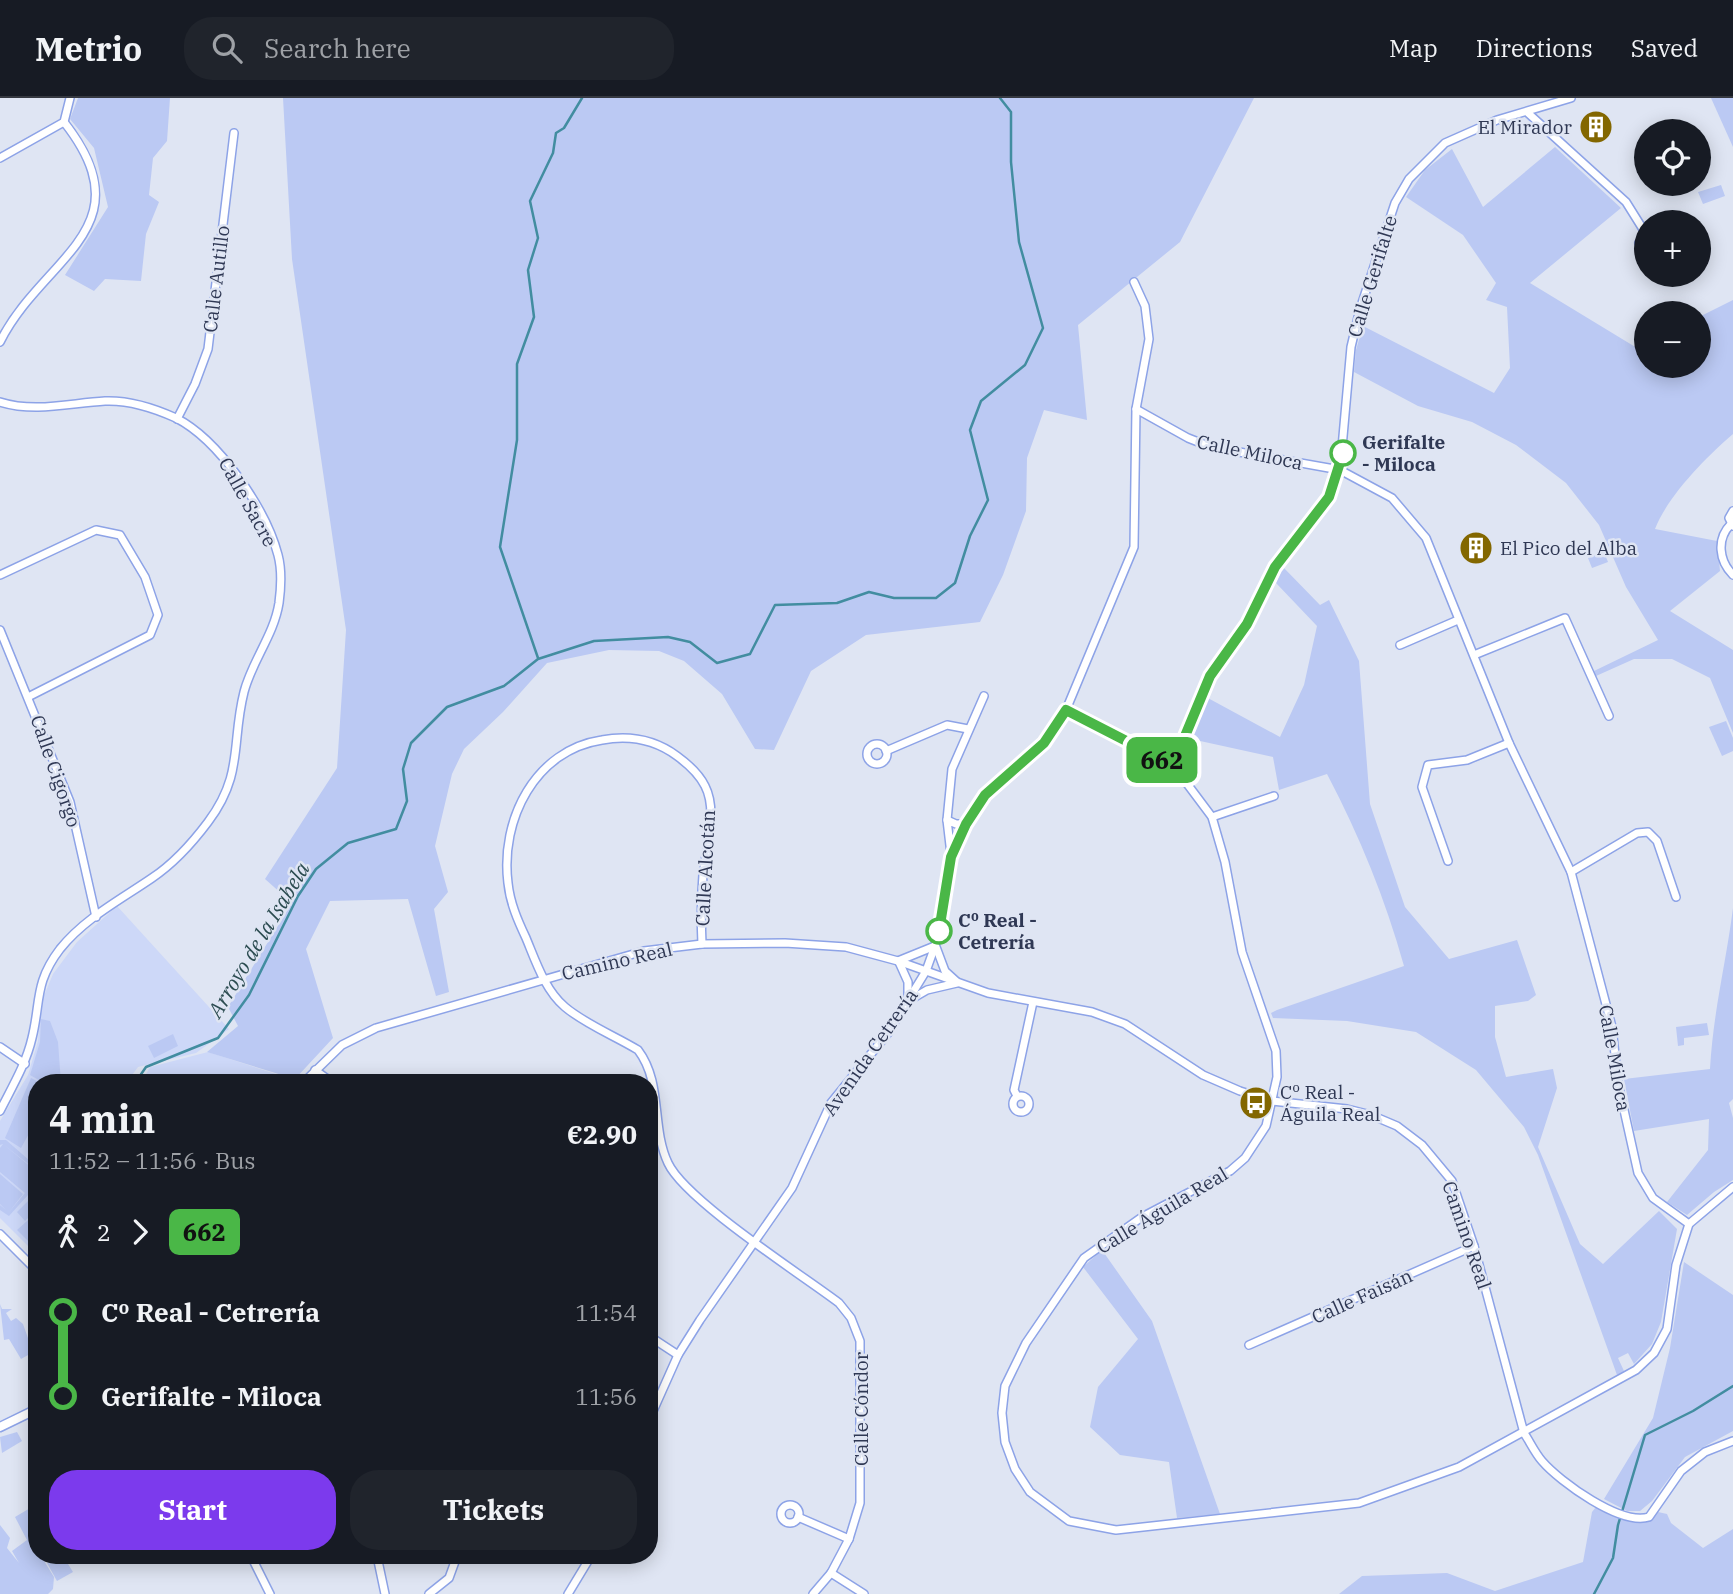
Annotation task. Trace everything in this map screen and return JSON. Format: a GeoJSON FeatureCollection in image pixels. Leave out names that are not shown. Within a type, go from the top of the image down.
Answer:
{"type":"FeatureCollection","features":[{"type":"Feature","properties":{"kind":"street"},"geometry":{"type":"LineString","coordinates":[[0,158],[64,122],[70,98]]}},
{"type":"Feature","properties":{"kind":"street","name":"Calle Gerifalte"},"geometry":{"type":"LineString","coordinates":[[1173,765],[1210,676],[1247,624],[1275,567],[1329,497],[1340,470],[1351,347],[1360,309],[1395,203],[1409,179],[1445,143],[1497,120],[1572,98]]}},
{"type":"Feature","properties":{"kind":"street"},"geometry":{"type":"LineString","coordinates":[[1528,113],[1626,202],[1634,215]]}},
{"type":"Feature","properties":{"kind":"street"},"geometry":{"type":"LineString","coordinates":[[1,336],[80,240],[93,216],[95,186],[92,168],[85,149],[64,122]]}},
{"type":"Feature","properties":{"kind":"street","name":"Calle Autillo"},"geometry":{"type":"LineString","coordinates":[[177,419],[195,384],[208,348],[234,133]]}},
{"type":"Feature","properties":{"kind":"street","name":"Avenida Cetrería"},"geometry":{"type":"LineString","coordinates":[[658,1400],[678,1355],[792,1188],[831,1103],[888,1032],[926,971],[935,946],[951,857],[966,824],[985,795],[1044,743],[1066,710],[1134,547],[1136,409],[1149,339],[1145,306],[1134,282]]}},
{"type":"Feature","properties":{"kind":"street","name":"Calle Sacre"},"geometry":{"type":"LineString","coordinates":[[0,402],[39,407],[130,402],[177,419],[202,434],[222,453],[266,525],[279,557],[278,604],[272,629],[244,693],[235,769],[225,795],[190,844],[153,877],[96,916],[60,950],[45,974],[35,1002],[33,1035],[24,1064],[0,1111]]}},
{"type":"Feature","properties":{"kind":"street","name":"Calle Miloca"},"geometry":{"type":"LineString","coordinates":[[1136,409],[1188,439],[1212,447],[1340,470],[1392,498],[1426,538],[1458,620],[1475,655],[1508,744],[1571,872],[1612,1027],[1618,1083],[1638,1173],[1653,1198],[1689,1224]]}},
{"type":"Feature","properties":{"kind":"street"},"geometry":{"type":"LineString","coordinates":[[1733,511],[1729,518],[1732,525],[1720,545],[1724,566],[1733,575]]}},
{"type":"Feature","properties":{"kind":"street"},"geometry":{"type":"LineString","coordinates":[[0,575],[96,530],[120,535],[145,577],[158,615],[150,635],[30,696]]}},
{"type":"Feature","properties":{"kind":"street"},"geometry":{"type":"LineString","coordinates":[[1475,655],[1565,618],[1609,716]]}},
{"type":"Feature","properties":{"kind":"street"},"geometry":{"type":"LineString","coordinates":[[1400,645],[1458,620]]}},
{"type":"Feature","properties":{"kind":"street","name":"Calle Cigorgo"},"geometry":{"type":"LineString","coordinates":[[0,630],[30,696],[70,802],[96,916]]}},
{"type":"Feature","properties":{"kind":"street"},"geometry":{"type":"LineString","coordinates":[[951,857],[947,820],[952,769],[984,696]]}},
{"type":"Feature","properties":{"kind":"street","name":"Calle Águila Real"},"geometry":{"type":"LineString","coordinates":[[1066,710],[1173,765],[1212,817],[1225,862],[1242,952],[1276,1051],[1277,1077],[1266,1126],[1245,1158],[1230,1171],[1142,1217],[1084,1258],[1026,1343],[1005,1386],[1002,1413],[1005,1442],[1015,1469],[1030,1492],[1069,1521],[1115,1530],[1359,1503],[1459,1467],[1524,1433]]}},
{"type":"Feature","properties":{"kind":"street"},"geometry":{"type":"LineString","coordinates":[[886,751],[947,726],[968,729]]}},
{"type":"Feature","properties":{"kind":"street","name":"Calle Alcotán"},"geometry":{"type":"LineString","coordinates":[[652,1074],[638,1051],[565,1006],[543,979],[514,911],[508,884],[507,861],[513,823],[521,802],[543,768],[589,741],[616,737],[648,740],[669,750],[691,767],[706,788],[711,809],[703,878],[702,944]]}},
{"type":"Feature","properties":{"kind":"street"},"geometry":{"type":"LineString","coordinates":[[1448,861],[1422,787],[1428,765],[1467,760],[1508,744]]}},
{"type":"Feature","properties":{"kind":"street"},"geometry":{"type":"LineString","coordinates":[[1212,817],[1274,796]]}},
{"type":"Feature","properties":{"kind":"street"},"geometry":{"type":"LineString","coordinates":[[947,820],[966,824]]}},
{"type":"Feature","properties":{"kind":"street"},"geometry":{"type":"LineString","coordinates":[[1571,872],[1637,833],[1648,832],[1657,841],[1676,897]]}},
{"type":"Feature","properties":{"kind":"street","name":"Camino Real"},"geometry":{"type":"LineString","coordinates":[[311,1074],[342,1045],[376,1028],[644,951],[702,944],[822,944],[898,961],[988,993],[1092,1012],[1125,1024],[1203,1075],[1272,1101],[1347,1110],[1397,1126],[1422,1145],[1452,1181],[1474,1247],[1524,1433],[1541,1460],[1585,1496],[1614,1511],[1643,1519],[1655,1512],[1675,1479],[1695,1458],[1733,1441]]}},
{"type":"Feature","properties":{"kind":"street"},"geometry":{"type":"LineString","coordinates":[[935,946],[945,971],[958,983],[928,990],[908,1001],[908,982],[898,961],[935,946]]}},
{"type":"Feature","properties":{"kind":"street"},"geometry":{"type":"LineString","coordinates":[[1017,1096],[1014,1090],[1032,1002]]}},
{"type":"Feature","properties":{"kind":"street"},"geometry":{"type":"LineString","coordinates":[[0,1047],[24,1064]]}},
{"type":"Feature","properties":{"kind":"street"},"geometry":{"type":"LineString","coordinates":[[315,1069],[321,1074]]}},
{"type":"Feature","properties":{"kind":"street","name":"Calle Alcotán"},"geometry":{"type":"LineString","coordinates":[[658,1124],[668,1165],[695,1196],[756,1241]]}},
{"type":"Feature","properties":{"kind":"street"},"geometry":{"type":"LineString","coordinates":[[1524,1433],[1636,1370],[1654,1353],[1667,1329],[1676,1265],[1689,1224],[1733,1187]]}},
{"type":"Feature","properties":{"kind":"street"},"geometry":{"type":"LineString","coordinates":[[0,1234],[28,1262]]}},
{"type":"Feature","properties":{"kind":"street","name":"Calle Cóndor"},"geometry":{"type":"LineString","coordinates":[[756,1241],[839,1303],[851,1318],[860,1340],[860,1503],[849,1539],[831,1573],[813,1594]]}},
{"type":"Feature","properties":{"kind":"street","name":"Calle Faisán"},"geometry":{"type":"LineString","coordinates":[[1249,1345],[1474,1247]]}},
{"type":"Feature","properties":{"kind":"street"},"geometry":{"type":"LineString","coordinates":[[658,1342],[678,1355]]}},
{"type":"Feature","properties":{"kind":"street"},"geometry":{"type":"LineString","coordinates":[[0,1427],[28,1413]]}},
{"type":"Feature","properties":{"kind":"street"},"geometry":{"type":"LineString","coordinates":[[798,1517],[849,1539]]}},
{"type":"Feature","properties":{"kind":"street"},"geometry":{"type":"LineString","coordinates":[[255,1564],[270,1594]]}},
{"type":"Feature","properties":{"kind":"street"},"geometry":{"type":"LineString","coordinates":[[379,1564],[385,1594]]}},
{"type":"Feature","properties":{"kind":"street"},"geometry":{"type":"LineString","coordinates":[[429,1594],[449,1577],[454,1564]]}},
{"type":"Feature","properties":{"kind":"street"},"geometry":{"type":"LineString","coordinates":[[568,1594],[586,1564]]}},
{"type":"Feature","properties":{"kind":"street"},"geometry":{"type":"LineString","coordinates":[[831,1573],[864,1594]]}},
{"type":"Feature","properties":{"kind":"shaded area"},"geometry":{"type":"Polygon","coordinates":[[[78,98],[170,98],[167,141],[153,158],[149,195],[159,202],[146,234],[141,281],[105,279],[94,291],[65,275],[108,207],[94,148],[70,119],[78,98]]]}},
{"type":"Feature","properties":{"kind":"shaded area"},"geometry":{"type":"Polygon","coordinates":[[[283,98],[1254,98],[1180,242],[1078,325],[1087,420],[1044,410],[1027,458],[1026,511],[1003,575],[980,622],[866,635],[811,671],[774,750],[755,749],[722,694],[684,661],[659,651],[609,650],[547,663],[503,712],[464,749],[452,774],[435,846],[448,892],[434,909],[449,992],[436,996],[408,899],[330,901],[306,949],[333,1038],[300,1074],[279,1074],[207,1052],[238,1026],[228,1007],[292,903],[265,879],[337,768],[346,630],[292,259],[283,98]]]}},
{"type":"Feature","properties":{"kind":"shaded area"},"geometry":{"type":"Polygon","coordinates":[[[1711,98],[1733,98],[1733,147],[1711,98]]]}},
{"type":"Feature","properties":{"kind":"shaded area"},"geometry":{"type":"Polygon","coordinates":[[[1555,147],[1621,208],[1530,283],[1634,346],[1634,378],[1711,378],[1711,311],[1733,300],[1733,434],[1700,465],[1678,491],[1655,529],[1717,541],[1720,571],[1670,611],[1733,650],[1733,733],[1710,678],[1672,659],[1634,659],[1596,676],[1594,671],[1658,640],[1626,587],[1599,525],[1566,483],[1516,445],[1472,422],[1418,406],[1354,372],[1356,350],[1363,326],[1494,393],[1510,368],[1507,307],[1486,300],[1496,283],[1463,235],[1406,197],[1425,170],[1452,149],[1483,207],[1555,147]]]}},
{"type":"Feature","properties":{"kind":"shaded area"},"geometry":{"type":"Polygon","coordinates":[[[1721,185],[1725,196],[1703,204],[1700,196],[1711,196],[1711,188],[1721,185]]]}},
{"type":"Feature","properties":{"kind":"shaded area"},"geometry":{"type":"Polygon","coordinates":[[[1604,552],[1608,562],[1592,568],[1588,558],[1604,552]]]}},
{"type":"Feature","properties":{"kind":"shaded area"},"geometry":{"type":"Polygon","coordinates":[[[1283,567],[1320,605],[1329,600],[1359,661],[1370,804],[1405,907],[1449,959],[1517,940],[1536,995],[1528,1001],[1495,1006],[1495,1037],[1506,1077],[1553,1069],[1557,1088],[1538,1147],[1580,1244],[1603,1264],[1659,1211],[1677,1229],[1661,1322],[1652,1344],[1634,1364],[1628,1353],[1618,1358],[1624,1371],[1617,1375],[1538,1155],[1524,1127],[1476,1070],[1416,1032],[1347,1021],[1273,1018],[1271,1013],[1277,1010],[1404,966],[1371,868],[1327,774],[1279,790],[1273,757],[1191,739],[1206,697],[1280,737],[1304,685],[1317,626],[1276,583],[1283,567]]]}},
{"type":"Feature","properties":{"kind":"shaded area"},"geometry":{"type":"Polygon","coordinates":[[[1726,721],[1733,738],[1733,751],[1722,756],[1709,727],[1726,721]]]}},
{"type":"Feature","properties":{"kind":"shaded area"},"geometry":{"type":"Polygon","coordinates":[[[117,906],[229,1029],[196,1053],[138,1067],[133,1074],[28,1074],[38,1041],[41,1003],[53,974],[77,942],[117,906]]]}},
{"type":"Feature","properties":{"kind":"shaded area"},"geometry":{"type":"Polygon","coordinates":[[[1733,908],[1733,1099],[1729,1103],[1733,1118],[1733,1180],[1687,1215],[1667,1202],[1708,1150],[1709,1119],[1634,1131],[1624,1079],[1710,1069],[1733,908]]]}},
{"type":"Feature","properties":{"kind":"shaded area"},"geometry":{"type":"Polygon","coordinates":[[[41,1019],[50,1021],[58,1042],[60,1074],[30,1074],[40,1042],[41,1019]]]}},
{"type":"Feature","properties":{"kind":"shaded area"},"geometry":{"type":"Polygon","coordinates":[[[1707,1023],[1709,1035],[1684,1038],[1684,1045],[1678,1046],[1676,1027],[1707,1023]]]}},
{"type":"Feature","properties":{"kind":"shaded area"},"geometry":{"type":"Polygon","coordinates":[[[173,1034],[178,1046],[154,1058],[148,1046],[173,1034]]]}},
{"type":"Feature","properties":{"kind":"shaded area"},"geometry":{"type":"Polygon","coordinates":[[[208,1052],[276,1074],[146,1074],[150,1067],[208,1052]]]}},
{"type":"Feature","properties":{"kind":"shaded area"},"geometry":{"type":"Polygon","coordinates":[[[28,1075],[28,1246],[0,1218],[0,1121],[28,1075]]]}},
{"type":"Feature","properties":{"kind":"shaded area"},"geometry":{"type":"Polygon","coordinates":[[[28,1085],[28,1135],[21,1148],[5,1138],[28,1085]]]}},
{"type":"Feature","properties":{"kind":"shaded area"},"geometry":{"type":"Polygon","coordinates":[[[0,1140],[6,1140],[28,1159],[28,1164],[3,1144],[0,1145],[0,1140]]]}},
{"type":"Feature","properties":{"kind":"shaded area"},"geometry":{"type":"Polygon","coordinates":[[[3,1144],[28,1165],[28,1195],[9,1216],[0,1210],[0,1205],[6,1210],[0,1204],[0,1174],[23,1194],[9,1212],[25,1193],[0,1172],[0,1148],[3,1144]]]}},
{"type":"Feature","properties":{"kind":"shaded area"},"geometry":{"type":"Polygon","coordinates":[[[28,1201],[28,1218],[25,1221],[17,1212],[28,1201]]]}},
{"type":"Feature","properties":{"kind":"shaded area"},"geometry":{"type":"Polygon","coordinates":[[[28,1220],[28,1241],[17,1230],[28,1220]]]}},
{"type":"Feature","properties":{"kind":"shaded area"},"geometry":{"type":"Polygon","coordinates":[[[1102,1250],[1152,1321],[1220,1514],[1177,1518],[1169,1462],[1120,1455],[1090,1427],[1098,1387],[1138,1339],[1083,1267],[1102,1250]]]}},
{"type":"Feature","properties":{"kind":"shaded area"},"geometry":{"type":"Polygon","coordinates":[[[1684,1262],[1733,1295],[1733,1431],[1685,1457],[1652,1501],[1640,1511],[1627,1511],[1604,1499],[1653,1418],[1670,1348],[1684,1262]]]}},
{"type":"Feature","properties":{"kind":"shaded area"},"geometry":{"type":"Polygon","coordinates":[[[0,1304],[2,1309],[12,1309],[6,1313],[11,1321],[16,1318],[23,1324],[28,1338],[28,1355],[21,1359],[9,1339],[4,1340],[0,1304]]]}},
{"type":"Feature","properties":{"kind":"shaded area"},"geometry":{"type":"Polygon","coordinates":[[[17,1432],[22,1441],[2,1453],[0,1437],[17,1432]]]}},
{"type":"Feature","properties":{"kind":"shaded area"},"geometry":{"type":"Polygon","coordinates":[[[1596,1507],[1637,1522],[1652,1518],[1658,1512],[1667,1514],[1671,1523],[1703,1548],[1733,1529],[1733,1594],[1339,1594],[1362,1576],[1447,1573],[1495,1591],[1583,1562],[1592,1512],[1596,1507]]]}},
{"type":"Feature","properties":{"kind":"shaded area"},"geometry":{"type":"Polygon","coordinates":[[[28,1509],[28,1564],[46,1564],[54,1577],[53,1589],[48,1594],[0,1594],[0,1525],[10,1538],[7,1548],[19,1563],[12,1551],[27,1540],[15,1517],[28,1509]]]}},
{"type":"Feature","properties":{"kind":"shaded area"},"geometry":{"type":"Polygon","coordinates":[[[48,1564],[68,1564],[73,1572],[57,1581],[48,1564]]]}},
{"type":"Feature","properties":{"kind":"waterway"},"geometry":{"type":"LineString","coordinates":[[538,658],[500,547],[517,440],[517,364],[534,317],[528,270],[538,238],[530,201],[553,153],[556,133],[564,128],[582,98]]}},
{"type":"Feature","properties":{"kind":"waterway","name":"Arroyo de la Isabela"},"geometry":{"type":"LineString","coordinates":[[141,1074],[146,1067],[218,1038],[249,995],[298,896],[316,869],[348,843],[396,829],[407,801],[403,769],[411,743],[447,707],[504,686],[538,659],[594,641],[668,637],[690,642],[717,663],[750,654],[775,605],[837,603],[869,592],[894,598],[936,598],[955,583],[970,536],[988,500],[970,430],[981,401],[1025,365],[1043,328],[1019,242],[1011,162],[1011,112],[1000,98]]}},
{"type":"Feature","properties":{"kind":"waterway"},"geometry":{"type":"LineString","coordinates":[[1594,1594],[1613,1558],[1618,1525],[1645,1435],[1693,1411],[1733,1386]]}},
{"type":"Feature","properties":{"kind":"bus line","name":"662"},"geometry":{"type":"LineString","coordinates":[[939,931],[951,857],[966,824],[985,795],[1044,743],[1066,710],[1173,765],[1210,676],[1247,624],[1275,567],[1293,540],[1329,497],[1340,470],[1343,453]]}},
{"type":"Feature","properties":{"kind":"place","name":"El Mirador"},"geometry":{"type":"Point","coordinates":[1596,127]}},
{"type":"Feature","properties":{"kind":"place","name":"Gerifalte - Miloca"},"geometry":{"type":"Point","coordinates":[1343,453]}},
{"type":"Feature","properties":{"kind":"place","name":"El Pico del Alba"},"geometry":{"type":"Point","coordinates":[1476,548]}},
{"type":"Feature","properties":{"kind":"place","name":"Cº Real - Cetrería"},"geometry":{"type":"Point","coordinates":[939,931]}},
{"type":"Feature","properties":{"kind":"place","name":"Cº Real - Águila Real"},"geometry":{"type":"Point","coordinates":[1256,1103]}}]}
